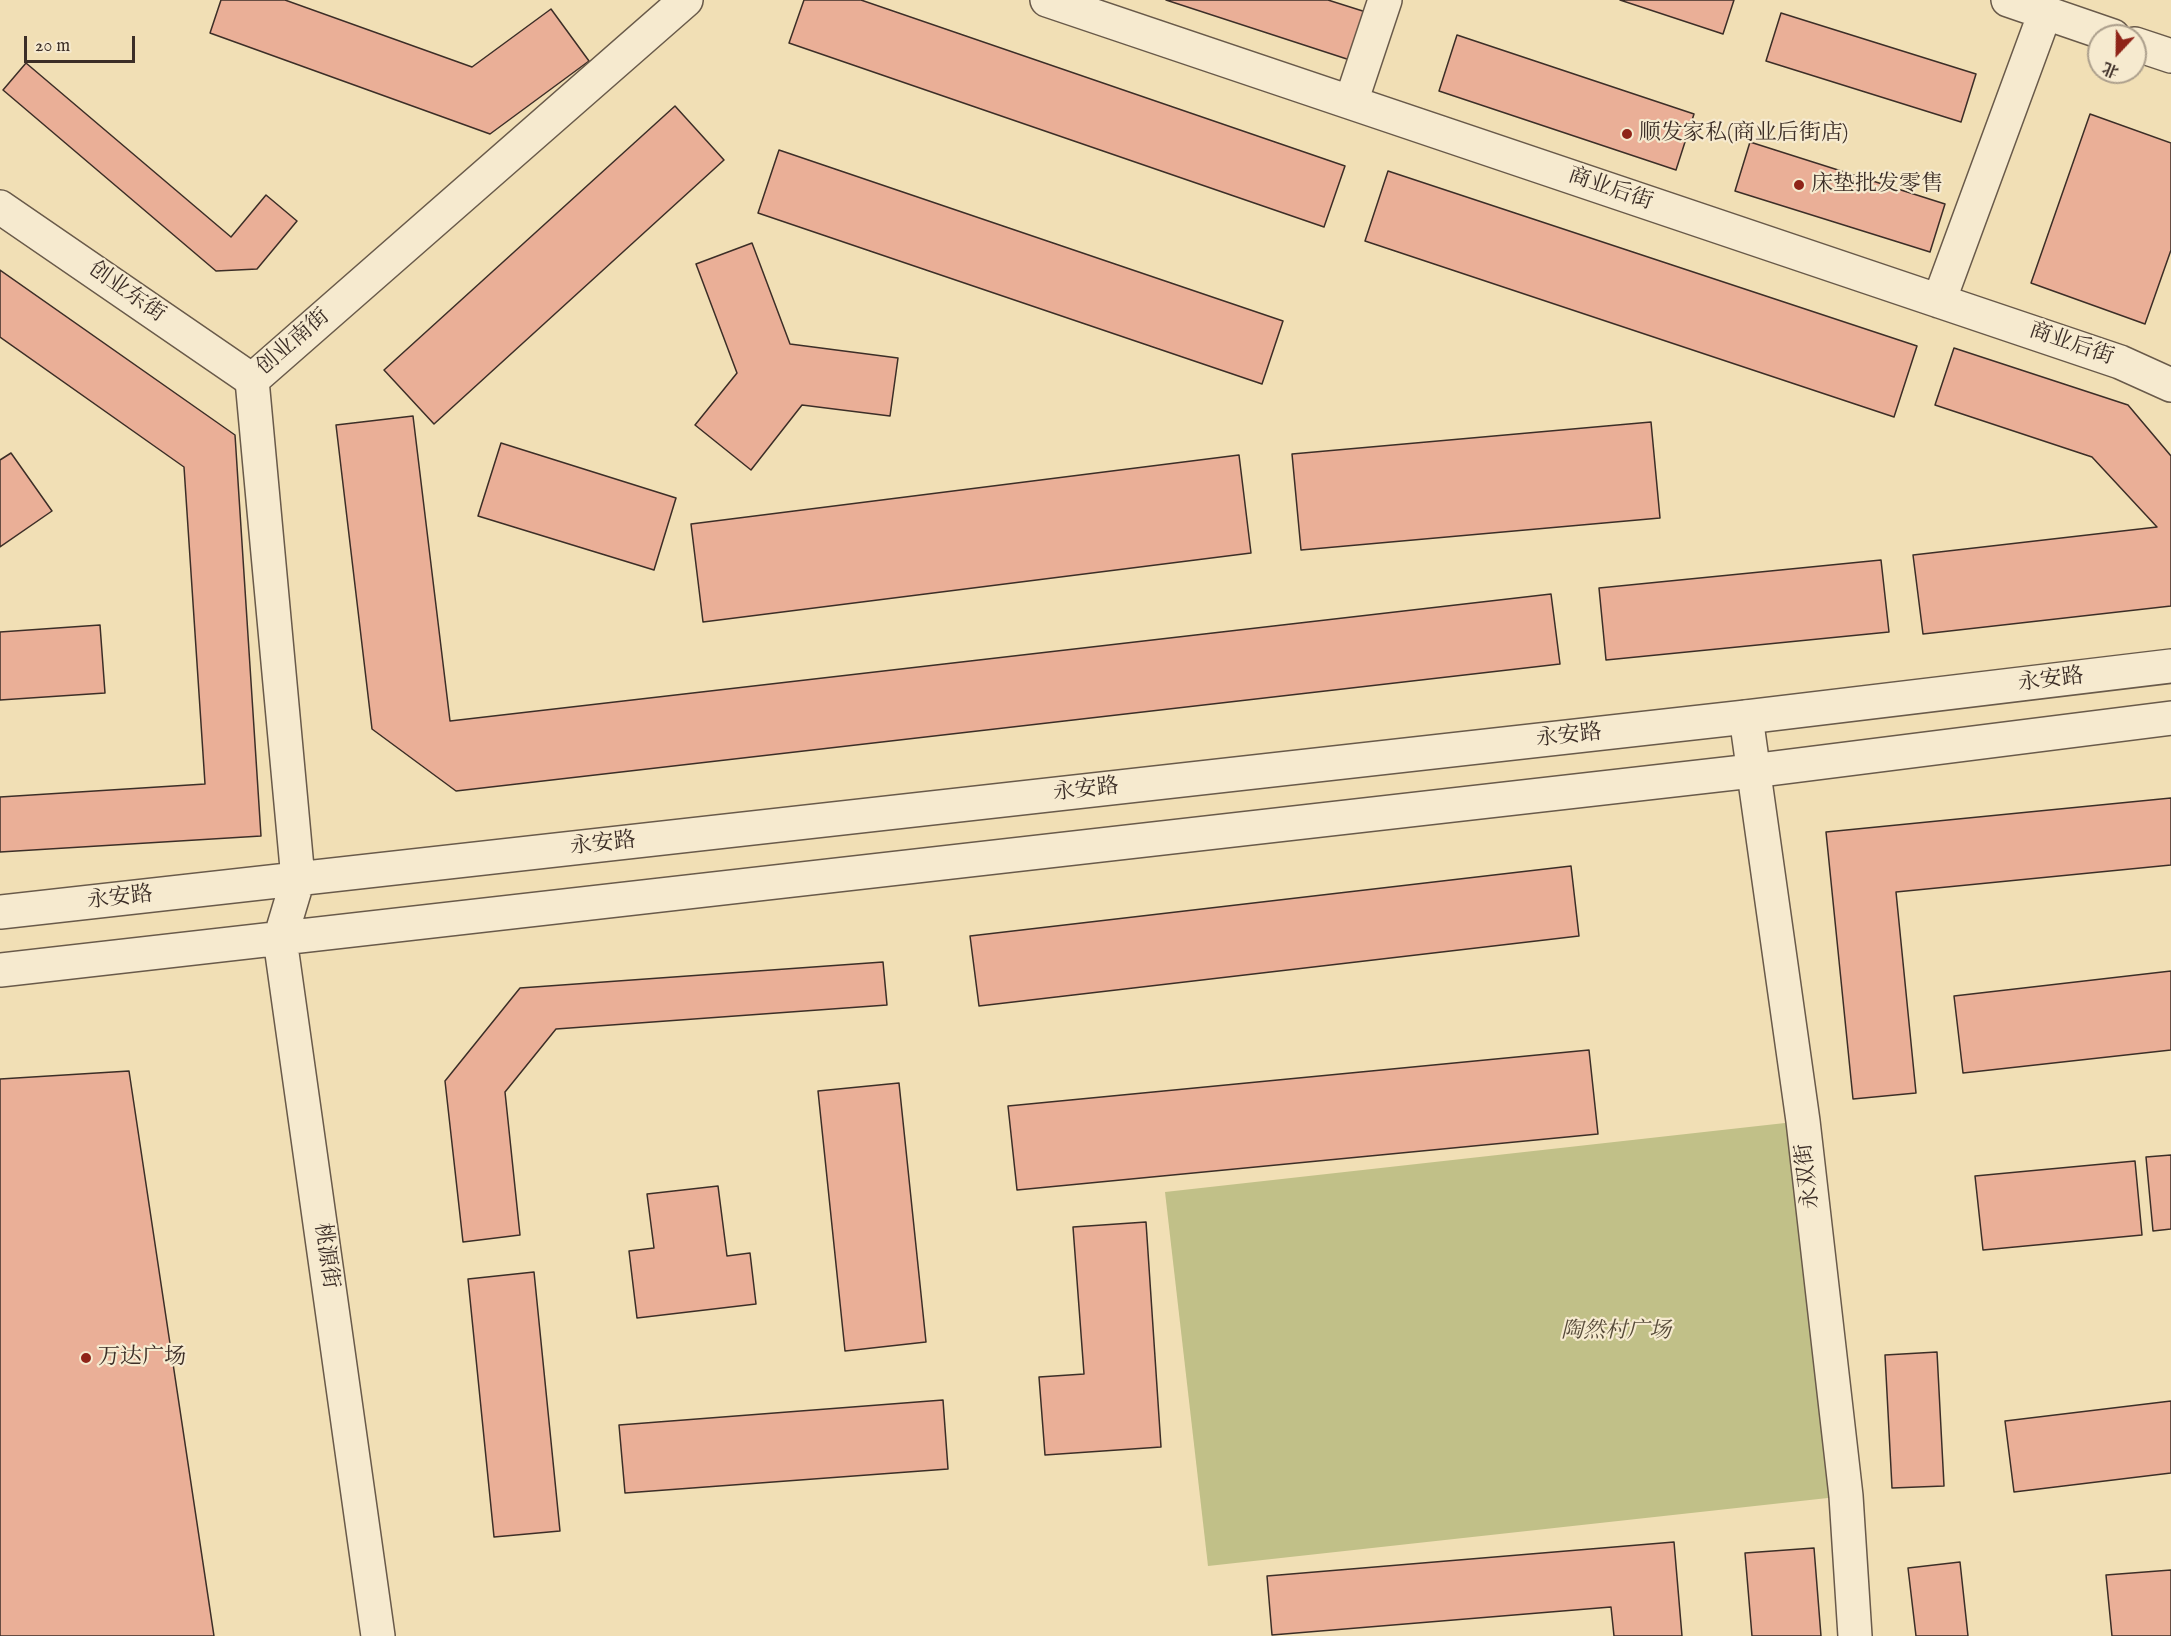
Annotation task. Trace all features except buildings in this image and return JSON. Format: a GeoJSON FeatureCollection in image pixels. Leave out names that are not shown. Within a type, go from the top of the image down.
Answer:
{"type":"FeatureCollection","features":[{"type":"Feature","properties":{"kind":"street","name":"创业南街"},"geometry":{"type":"LineString","coordinates":[[298,879],[252,380],[686,0]]}},
{"type":"Feature","properties":{"kind":"street","name":"商业后街"},"geometry":{"type":"LineString","coordinates":[[1047,0],[2120,362],[2171,385]]}},
{"type":"Feature","properties":{"kind":"street"},"geometry":{"type":"LineString","coordinates":[[1351,102],[1385,0]]}},
{"type":"Feature","properties":{"kind":"street"},"geometry":{"type":"LineString","coordinates":[[2008,0],[2087,27]]}},
{"type":"Feature","properties":{"kind":"street"},"geometry":{"type":"LineString","coordinates":[[1939,301],[2045,13]]}},
{"type":"Feature","properties":{"kind":"street"},"geometry":{"type":"LineString","coordinates":[[2147,48],[2171,56]]}},
{"type":"Feature","properties":{"kind":"street","name":"创业东街"},"geometry":{"type":"LineString","coordinates":[[0,207],[252,380]]}},
{"type":"Feature","properties":{"kind":"street","name":"永安路"},"geometry":{"type":"LineString","coordinates":[[0,912],[1746,717],[2171,666]]}},
{"type":"Feature","properties":{"kind":"street","name":"永双街"},"geometry":{"type":"LineString","coordinates":[[1746,717],[1803,1121],[1846,1496],[1855,1636]]}},
{"type":"Feature","properties":{"kind":"street"},"geometry":{"type":"LineString","coordinates":[[0,970],[1752,771],[2171,718]]}},
{"type":"Feature","properties":{"kind":"street","name":"桃源街"},"geometry":{"type":"LineString","coordinates":[[298,879],[280,939],[378,1636]]}},
{"type":"Feature","properties":{"kind":"green space","name":"陶然村广场"},"geometry":{"type":"Polygon","coordinates":[[[1803,1121],[1846,1496],[1208,1566],[1165,1192],[1803,1121]]]}},
{"type":"Feature","properties":{"kind":"place","name":"顺发家私(商业后街店)"},"geometry":{"type":"Point","coordinates":[1627,134]}},
{"type":"Feature","properties":{"kind":"place","name":"床垫批发零售"},"geometry":{"type":"Point","coordinates":[1799,185]}},
{"type":"Feature","properties":{"kind":"place","name":"万达广场"},"geometry":{"type":"Point","coordinates":[86,1358]}}]}
